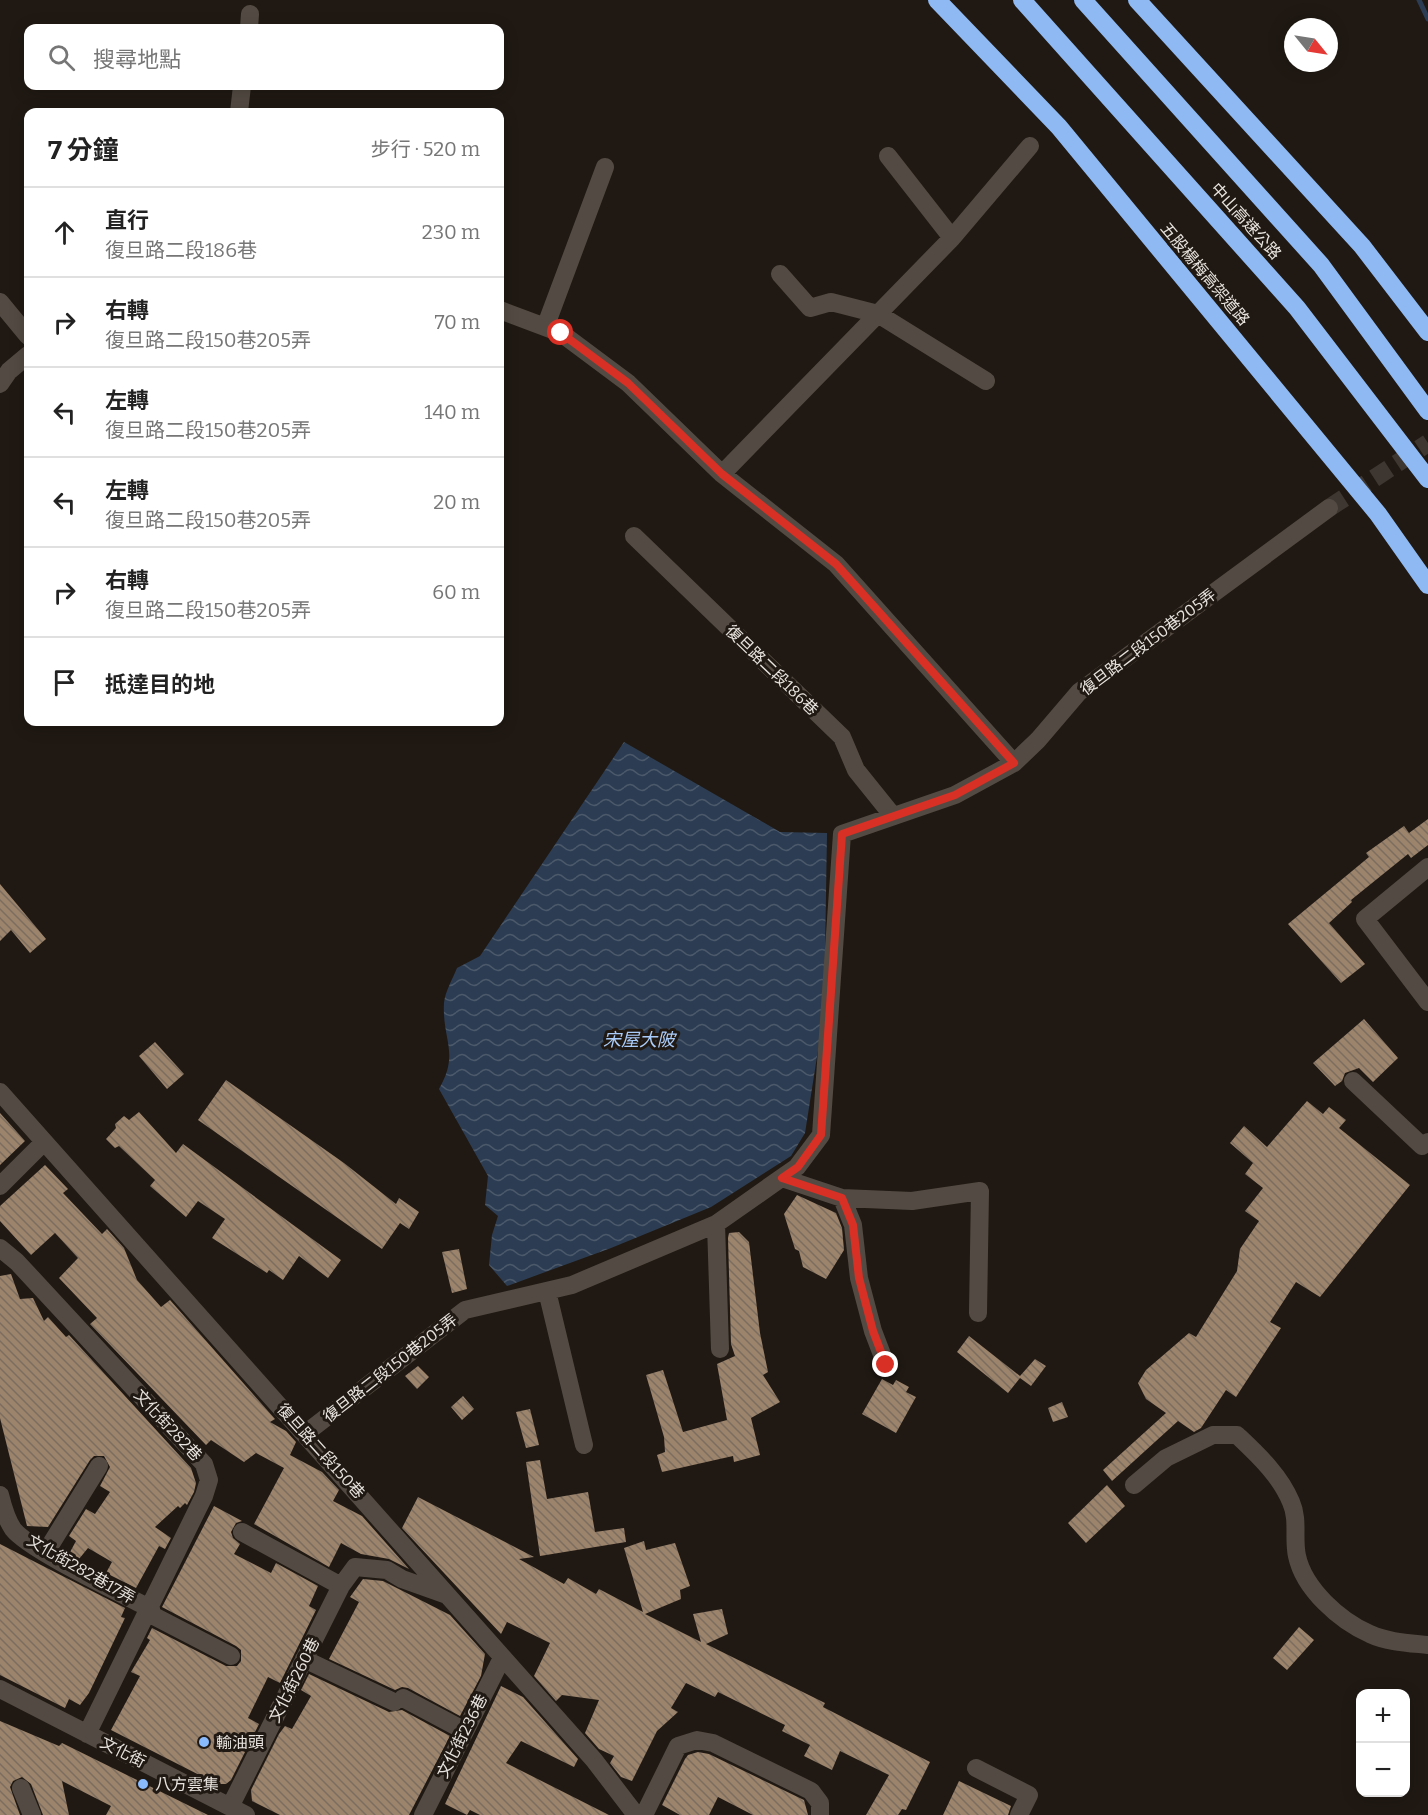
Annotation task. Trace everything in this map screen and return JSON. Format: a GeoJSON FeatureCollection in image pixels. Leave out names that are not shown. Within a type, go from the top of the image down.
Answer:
{"type":"FeatureCollection","features":[{"type":"Feature","properties":{"kind":"highway","name":"五股楊梅高架道路"},"geometry":{"type":"LineString","coordinates":[[938,0],[1059,127],[1378,514],[1428,585]]}},
{"type":"Feature","properties":{"kind":"highway","name":"中山高速公路"},"geometry":{"type":"LineString","coordinates":[[1022,0],[1298,308],[1428,479]]}},
{"type":"Feature","properties":{"kind":"highway","name":"中山高速公路"},"geometry":{"type":"LineString","coordinates":[[1083,0],[1321,265],[1428,411]]}},
{"type":"Feature","properties":{"kind":"highway"},"geometry":{"type":"LineString","coordinates":[[1137,0],[1362,246],[1428,332]]}},
{"type":"Feature","properties":{"kind":"street"},"geometry":{"type":"LineString","coordinates":[[239,108],[242,90]]}},
{"type":"Feature","properties":{"kind":"street"},"geometry":{"type":"LineString","coordinates":[[722,474],[952,238],[1030,146]]}},
{"type":"Feature","properties":{"kind":"street"},"geometry":{"type":"LineString","coordinates":[[888,156],[952,238]]}},
{"type":"Feature","properties":{"kind":"street"},"geometry":{"type":"LineString","coordinates":[[546,325],[605,167]]}},
{"type":"Feature","properties":{"kind":"street"},"geometry":{"type":"LineString","coordinates":[[780,274],[810,308],[831,302],[878,314],[986,381]]}},
{"type":"Feature","properties":{"kind":"street"},"geometry":{"type":"LineString","coordinates":[[0,302],[24,331]]}},
{"type":"Feature","properties":{"kind":"street"},"geometry":{"type":"LineString","coordinates":[[504,311],[546,325],[561,333],[628,383],[722,474],[836,564],[1014,763]]}},
{"type":"Feature","properties":{"kind":"street"},"geometry":{"type":"LineString","coordinates":[[0,384],[9,371],[24,358]]}},
{"type":"Feature","properties":{"kind":"street","name":"復旦路二段150巷205弄"},"geometry":{"type":"LineString","coordinates":[[306,1433],[465,1310],[572,1286],[716,1224],[798,1167],[821,1135],[842,834],[955,795],[1014,763],[1038,740],[1079,692],[1329,508]]}},
{"type":"Feature","properties":{"kind":"street","name":"復旦路二段186巷"},"geometry":{"type":"LineString","coordinates":[[634,536],[842,737],[856,770],[893,816]]}},
{"type":"Feature","properties":{"kind":"street"},"geometry":{"type":"LineString","coordinates":[[1428,867],[1365,919],[1428,1002]]}},
{"type":"Feature","properties":{"kind":"street"},"geometry":{"type":"LineString","coordinates":[[1353,1081],[1422,1146],[1428,1142]]}},
{"type":"Feature","properties":{"kind":"street","name":"復旦路二段150巷"},"geometry":{"type":"LineString","coordinates":[[0,1092],[449,1595],[594,1760],[636,1815]]}},
{"type":"Feature","properties":{"kind":"street"},"geometry":{"type":"LineString","coordinates":[[0,1186],[44,1142]]}},
{"type":"Feature","properties":{"kind":"street"},"geometry":{"type":"LineString","coordinates":[[782,1178],[842,1198],[912,1201],[980,1191],[978,1313]]}},
{"type":"Feature","properties":{"kind":"street"},"geometry":{"type":"LineString","coordinates":[[842,1198],[853,1225],[859,1278],[873,1331],[886,1365]]}},
{"type":"Feature","properties":{"kind":"street"},"geometry":{"type":"LineString","coordinates":[[716,1224],[720,1349]]}},
{"type":"Feature","properties":{"kind":"street","name":"文化街282巷"},"geometry":{"type":"LineString","coordinates":[[0,1248],[17,1262],[204,1464],[209,1480],[204,1496],[150,1611],[87,1734]]}},
{"type":"Feature","properties":{"kind":"street"},"geometry":{"type":"LineString","coordinates":[[547,1291],[584,1445]]}},
{"type":"Feature","properties":{"kind":"street"},"geometry":{"type":"LineString","coordinates":[[1134,1485],[1166,1458],[1213,1434],[1237,1435],[1267,1464],[1292,1502],[1297,1525],[1297,1556],[1312,1588],[1338,1613],[1370,1634],[1400,1642],[1428,1645]]}},
{"type":"Feature","properties":{"kind":"street"},"geometry":{"type":"LineString","coordinates":[[46,1552],[99,1466]]}},
{"type":"Feature","properties":{"kind":"street","name":"文化街282巷17弄"},"geometry":{"type":"LineString","coordinates":[[0,1495],[4,1512],[14,1531],[46,1552],[231,1656]]}},
{"type":"Feature","properties":{"kind":"street"},"geometry":{"type":"LineString","coordinates":[[242,1532],[341,1586],[355,1567],[387,1570],[402,1579],[449,1595]]}},
{"type":"Feature","properties":{"kind":"street","name":"文化街260巷"},"geometry":{"type":"LineString","coordinates":[[238,1811],[304,1659],[341,1586]]}},
{"type":"Feature","properties":{"kind":"street","name":"文化街236巷"},"geometry":{"type":"LineString","coordinates":[[430,1812],[465,1731],[502,1658]]}},
{"type":"Feature","properties":{"kind":"street"},"geometry":{"type":"LineString","coordinates":[[304,1659],[465,1731]]}},
{"type":"Feature","properties":{"kind":"street","name":"文化街"},"geometry":{"type":"LineString","coordinates":[[0,1689],[238,1811]]}},
{"type":"Feature","properties":{"kind":"street"},"geometry":{"type":"LineString","coordinates":[[644,1815],[678,1746],[697,1740],[713,1743],[811,1791],[820,1803],[820,1815]]}},
{"type":"Feature","properties":{"kind":"street"},"geometry":{"type":"LineString","coordinates":[[976,1768],[1029,1795],[1019,1815]]}},
{"type":"Feature","properties":{"kind":"street"},"geometry":{"type":"LineString","coordinates":[[21,1788],[32,1815]]}},
{"type":"Feature","properties":{"kind":"water","name":"宋屋大陂"},"geometry":{"type":"Polygon","coordinates":[[[624,742],[780,832],[827,833],[824,1012],[805,1133],[791,1156],[711,1207],[611,1248],[507,1286],[489,1265],[492,1235],[498,1216],[485,1205],[488,1176],[439,1089],[445,1076],[449,1056],[444,1003],[457,968],[480,956],[624,742]]]}},
{"type":"Feature","properties":{"kind":"building"},"geometry":{"type":"Polygon","coordinates":[[[1428,819],[1428,845],[1411,858],[1408,854],[1351,900],[1352,902],[1329,923],[1365,964],[1341,983],[1288,924],[1369,857],[1366,853],[1404,826],[1409,833],[1428,819]]]}},
{"type":"Feature","properties":{"kind":"building"},"geometry":{"type":"Polygon","coordinates":[[[0,884],[46,939],[30,953],[11,930],[0,941],[0,884]]]}},
{"type":"Feature","properties":{"kind":"building"},"geometry":{"type":"Polygon","coordinates":[[[1364,1019],[1398,1058],[1373,1082],[1359,1068],[1345,1073],[1342,1081],[1335,1086],[1313,1063],[1364,1019]]]}},
{"type":"Feature","properties":{"kind":"building"},"geometry":{"type":"Polygon","coordinates":[[[155,1042],[184,1074],[167,1089],[139,1056],[155,1042]]]}},
{"type":"Feature","properties":{"kind":"building"},"geometry":{"type":"Polygon","coordinates":[[[226,1080],[344,1163],[396,1204],[399,1198],[419,1212],[409,1229],[400,1223],[382,1249],[198,1120],[226,1080]]]}},
{"type":"Feature","properties":{"kind":"building"},"geometry":{"type":"Polygon","coordinates":[[[1307,1101],[1323,1114],[1329,1107],[1346,1120],[1339,1128],[1410,1185],[1320,1297],[1296,1282],[1270,1322],[1281,1328],[1236,1397],[1226,1390],[1201,1428],[1194,1432],[1178,1421],[1112,1481],[1103,1470],[1166,1413],[1146,1399],[1138,1383],[1146,1370],[1189,1333],[1196,1337],[1237,1271],[1240,1249],[1259,1221],[1245,1211],[1263,1188],[1245,1174],[1253,1163],[1230,1143],[1244,1126],[1267,1147],[1307,1101]]]}},
{"type":"Feature","properties":{"kind":"building"},"geometry":{"type":"Polygon","coordinates":[[[139,1112],[176,1153],[183,1144],[341,1260],[328,1278],[299,1256],[283,1280],[269,1270],[267,1273],[212,1238],[225,1219],[198,1201],[186,1217],[150,1186],[155,1180],[119,1146],[115,1148],[106,1139],[116,1128],[115,1124],[124,1116],[129,1120],[139,1112]]]}},
{"type":"Feature","properties":{"kind":"building"},"geometry":{"type":"Polygon","coordinates":[[[0,1113],[25,1141],[0,1165],[0,1113]]]}},
{"type":"Feature","properties":{"kind":"building"},"geometry":{"type":"Polygon","coordinates":[[[45,1165],[68,1189],[63,1193],[102,1234],[107,1229],[124,1248],[137,1280],[161,1307],[170,1300],[275,1419],[270,1422],[286,1431],[296,1442],[290,1455],[322,1472],[339,1490],[333,1501],[362,1516],[409,1569],[389,1559],[361,1554],[341,1543],[329,1567],[254,1524],[284,1468],[256,1453],[244,1462],[211,1440],[206,1445],[90,1324],[97,1318],[59,1278],[78,1258],[55,1233],[31,1255],[0,1221],[0,1206],[45,1165]]]}},
{"type":"Feature","properties":{"kind":"building"},"geometry":{"type":"Polygon","coordinates":[[[797,1195],[836,1213],[842,1228],[844,1250],[826,1279],[803,1267],[799,1251],[795,1249],[784,1214],[797,1195]]]}},
{"type":"Feature","properties":{"kind":"building"},"geometry":{"type":"Polygon","coordinates":[[[739,1232],[749,1242],[760,1333],[768,1372],[763,1375],[780,1402],[751,1418],[760,1455],[734,1462],[733,1456],[662,1472],[657,1455],[665,1452],[664,1437],[646,1375],[663,1370],[683,1432],[727,1420],[717,1364],[735,1356],[731,1344],[728,1238],[729,1233],[739,1232]]]}},
{"type":"Feature","properties":{"kind":"building"},"geometry":{"type":"Polygon","coordinates":[[[459,1249],[467,1289],[452,1293],[442,1252],[459,1249]]]}},
{"type":"Feature","properties":{"kind":"building"},"geometry":{"type":"Polygon","coordinates":[[[11,1274],[20,1299],[33,1298],[44,1321],[48,1317],[66,1337],[69,1335],[191,1468],[196,1483],[194,1492],[187,1505],[185,1503],[180,1508],[178,1506],[155,1527],[171,1538],[165,1549],[159,1546],[136,1588],[106,1573],[112,1562],[88,1548],[79,1559],[69,1554],[76,1541],[69,1536],[86,1509],[95,1514],[110,1492],[100,1486],[110,1467],[104,1456],[94,1456],[90,1460],[48,1527],[27,1526],[0,1418],[0,1276],[11,1274]]]}},
{"type":"Feature","properties":{"kind":"building"},"geometry":{"type":"Polygon","coordinates":[[[969,1336],[1020,1376],[1035,1359],[1046,1366],[1031,1386],[1020,1378],[1008,1393],[957,1352],[969,1336]]]}},
{"type":"Feature","properties":{"kind":"building"},"geometry":{"type":"Polygon","coordinates":[[[418,1366],[429,1377],[417,1389],[405,1376],[418,1366]]]}},
{"type":"Feature","properties":{"kind":"building"},"geometry":{"type":"Polygon","coordinates":[[[882,1379],[893,1385],[896,1380],[909,1387],[906,1392],[916,1397],[896,1433],[862,1414],[882,1379]]]}},
{"type":"Feature","properties":{"kind":"building"},"geometry":{"type":"Polygon","coordinates":[[[463,1396],[474,1409],[462,1420],[451,1407],[463,1396]]]}},
{"type":"Feature","properties":{"kind":"building"},"geometry":{"type":"Polygon","coordinates":[[[1062,1402],[1068,1417],[1053,1422],[1048,1408],[1062,1402]]]}},
{"type":"Feature","properties":{"kind":"building"},"geometry":{"type":"Polygon","coordinates":[[[530,1409],[539,1445],[526,1448],[516,1412],[530,1409]]]}},
{"type":"Feature","properties":{"kind":"building"},"geometry":{"type":"Polygon","coordinates":[[[540,1460],[547,1499],[588,1492],[595,1532],[624,1528],[626,1542],[540,1556],[526,1462],[540,1460]]]}},
{"type":"Feature","properties":{"kind":"building"},"geometry":{"type":"Polygon","coordinates":[[[1107,1485],[1125,1506],[1086,1543],[1068,1523],[1107,1485]]]}},
{"type":"Feature","properties":{"kind":"building"},"geometry":{"type":"Polygon","coordinates":[[[418,1497],[534,1557],[519,1559],[564,1584],[568,1578],[596,1594],[599,1589],[643,1612],[624,1548],[644,1541],[646,1550],[675,1543],[690,1586],[680,1590],[681,1599],[645,1614],[701,1642],[693,1614],[722,1609],[728,1634],[706,1644],[825,1703],[823,1707],[930,1762],[906,1810],[902,1809],[898,1815],[866,1815],[889,1775],[840,1751],[832,1770],[804,1756],[810,1745],[782,1731],[785,1725],[718,1692],[715,1697],[686,1683],[671,1708],[678,1712],[657,1731],[632,1781],[621,1777],[610,1763],[614,1756],[599,1749],[585,1733],[599,1700],[562,1695],[556,1701],[534,1676],[550,1643],[507,1622],[501,1634],[402,1528],[418,1497]]]}},
{"type":"Feature","properties":{"kind":"building"},"geometry":{"type":"Polygon","coordinates":[[[214,1506],[242,1521],[236,1523],[231,1532],[233,1538],[240,1544],[234,1554],[271,1573],[276,1563],[318,1586],[309,1606],[316,1610],[280,1683],[268,1677],[248,1718],[259,1724],[231,1780],[226,1784],[217,1784],[111,1730],[140,1676],[131,1672],[150,1640],[147,1638],[152,1628],[226,1666],[237,1666],[241,1661],[241,1650],[236,1646],[162,1607],[214,1506]]]}},
{"type":"Feature","properties":{"kind":"building"},"geometry":{"type":"Polygon","coordinates":[[[0,1544],[125,1608],[121,1617],[125,1618],[89,1693],[80,1705],[69,1699],[65,1708],[0,1675],[0,1544]]]}},
{"type":"Feature","properties":{"kind":"building"},"geometry":{"type":"Polygon","coordinates":[[[363,1579],[383,1581],[450,1615],[485,1654],[481,1676],[460,1716],[408,1688],[402,1687],[395,1690],[329,1659],[359,1602],[350,1597],[363,1579]]]}},
{"type":"Feature","properties":{"kind":"building"},"geometry":{"type":"Polygon","coordinates":[[[1299,1627],[1314,1640],[1287,1670],[1273,1658],[1299,1627]]]}},
{"type":"Feature","properties":{"kind":"building"},"geometry":{"type":"Polygon","coordinates":[[[309,1674],[389,1712],[402,1710],[450,1736],[409,1815],[280,1815],[252,1801],[251,1790],[279,1734],[285,1726],[292,1729],[311,1696],[301,1690],[309,1674]]]}},
{"type":"Feature","properties":{"kind":"building"},"geometry":{"type":"Polygon","coordinates":[[[501,1686],[523,1697],[578,1759],[574,1767],[521,1741],[506,1763],[609,1815],[480,1815],[470,1810],[467,1815],[445,1804],[501,1686]]]}},
{"type":"Feature","properties":{"kind":"building"},"geometry":{"type":"Polygon","coordinates":[[[0,1721],[59,1746],[62,1743],[208,1815],[106,1815],[111,1806],[62,1781],[69,1815],[43,1815],[31,1784],[22,1777],[13,1781],[10,1787],[20,1815],[0,1815],[0,1721]]]}},
{"type":"Feature","properties":{"kind":"building"},"geometry":{"type":"Polygon","coordinates":[[[698,1752],[709,1754],[804,1800],[808,1815],[753,1815],[718,1797],[709,1815],[680,1815],[662,1805],[685,1759],[688,1755],[698,1752]]]}},
{"type":"Feature","properties":{"kind":"building"},"geometry":{"type":"Polygon","coordinates":[[[959,1781],[1011,1806],[1008,1815],[943,1815],[959,1781]]]}},
{"type":"Feature","properties":{"kind":"waterway"},"geometry":{"type":"LineString","coordinates":[[1419,0],[1428,19]]}},
{"type":"Feature","properties":{"kind":"tunnel"},"geometry":{"type":"LineString","coordinates":[[1329,508],[1428,443]]}},
{"type":"Feature","properties":{"kind":"place","name":"輸油頭"},"geometry":{"type":"Point","coordinates":[204,1742]}},
{"type":"Feature","properties":{"kind":"place","name":"八方雲集"},"geometry":{"type":"Point","coordinates":[143,1784]}},
{"type":"Feature","properties":{"kind":"route"},"geometry":{"type":"LineString","coordinates":[[561,333],[628,383],[722,474],[836,564],[1014,763],[955,795],[842,834],[821,1135],[798,1167],[782,1178],[842,1198],[853,1225],[859,1278],[873,1331],[886,1365]]}}]}
